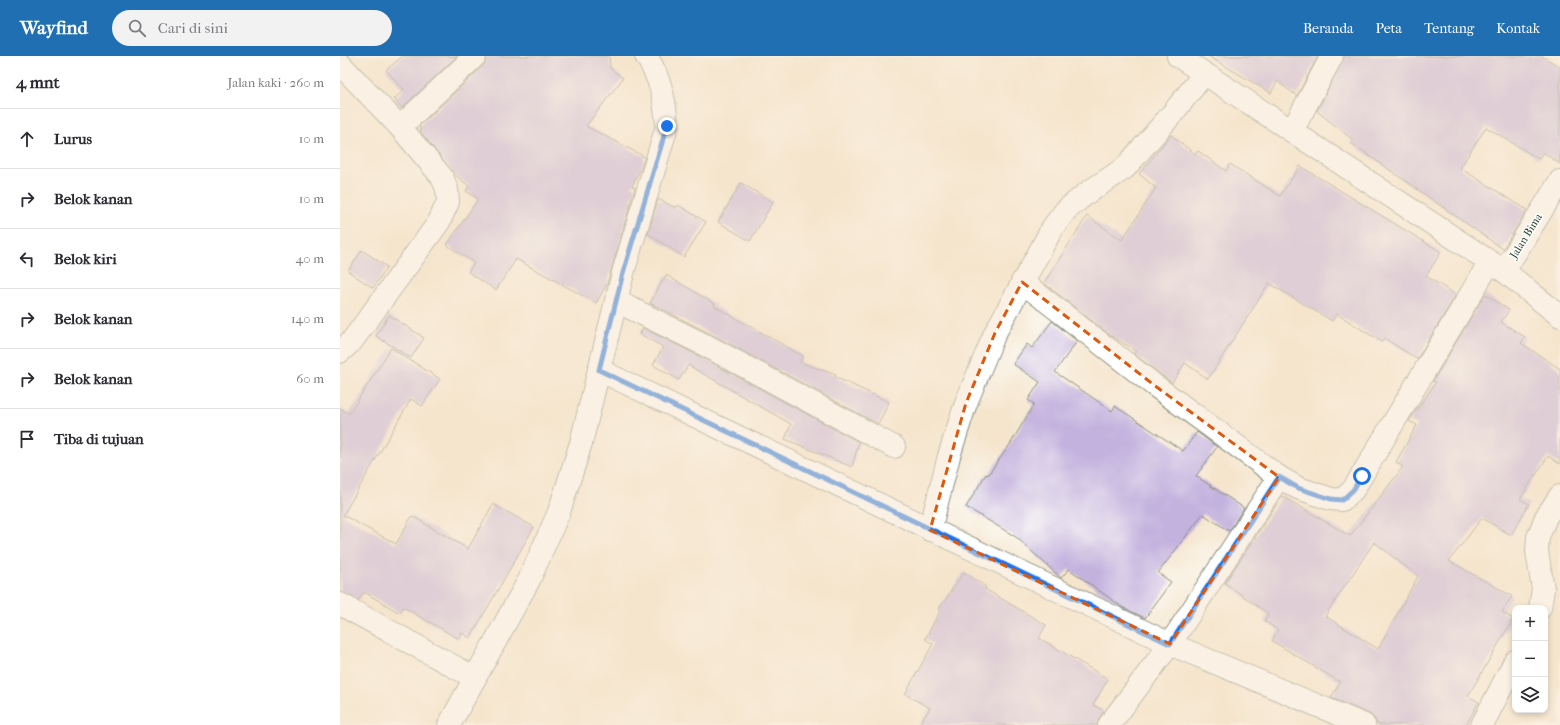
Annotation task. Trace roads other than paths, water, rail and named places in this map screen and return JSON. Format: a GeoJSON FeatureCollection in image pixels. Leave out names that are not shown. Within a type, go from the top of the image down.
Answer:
{"type":"FeatureCollection","features":[{"type":"Feature","properties":{"kind":"street"},"geometry":{"type":"LineString","coordinates":[[400,127],[475,56]]}},
{"type":"Feature","properties":{"kind":"street"},"geometry":{"type":"LineString","coordinates":[[449,725],[529,580],[560,512],[581,443],[616,301],[667,126],[666,105],[661,86],[656,71],[646,56]]}},
{"type":"Feature","properties":{"kind":"street"},"geometry":{"type":"LineString","coordinates":[[1178,56],[1497,267],[1560,316]]}},
{"type":"Feature","properties":{"kind":"street"},"geometry":{"type":"LineString","coordinates":[[1292,131],[1332,56]]}},
{"type":"Feature","properties":{"kind":"street"},"geometry":{"type":"LineString","coordinates":[[340,64],[400,127],[442,177],[447,189],[448,202],[439,222],[352,341],[340,352]]}},
{"type":"Feature","properties":{"kind":"street"},"geometry":{"type":"LineString","coordinates":[[930,530],[949,456],[966,403],[995,333],[1053,227],[1066,210],[1087,193],[1125,168],[1172,114],[1204,74]]}},
{"type":"Feature","properties":{"kind":"street","name":"Jalan Bima"},"geometry":{"type":"LineString","coordinates":[[1022,282],[1154,385],[1279,477],[1298,488],[1331,499],[1342,500],[1353,490],[1497,267],[1560,181]]}},
{"type":"Feature","properties":{"kind":"street"},"geometry":{"type":"LineString","coordinates":[[616,301],[705,345],[894,447]]}},
{"type":"Feature","properties":{"kind":"street"},"geometry":{"type":"LineString","coordinates":[[599,370],[1170,644],[1364,725]]}},
{"type":"Feature","properties":{"kind":"street"},"geometry":{"type":"LineString","coordinates":[[1109,725],[1170,644],[1279,477]]}},
{"type":"Feature","properties":{"kind":"street"},"geometry":{"type":"LineString","coordinates":[[1540,605],[1543,589],[1538,551],[1538,537],[1546,517],[1560,496]]}},
{"type":"Feature","properties":{"kind":"street"},"geometry":{"type":"LineString","coordinates":[[340,604],[475,678]]}},
{"type":"Feature","properties":{"kind":"street"},"geometry":{"type":"LineString","coordinates":[[1482,725],[1512,668]]}}]}
